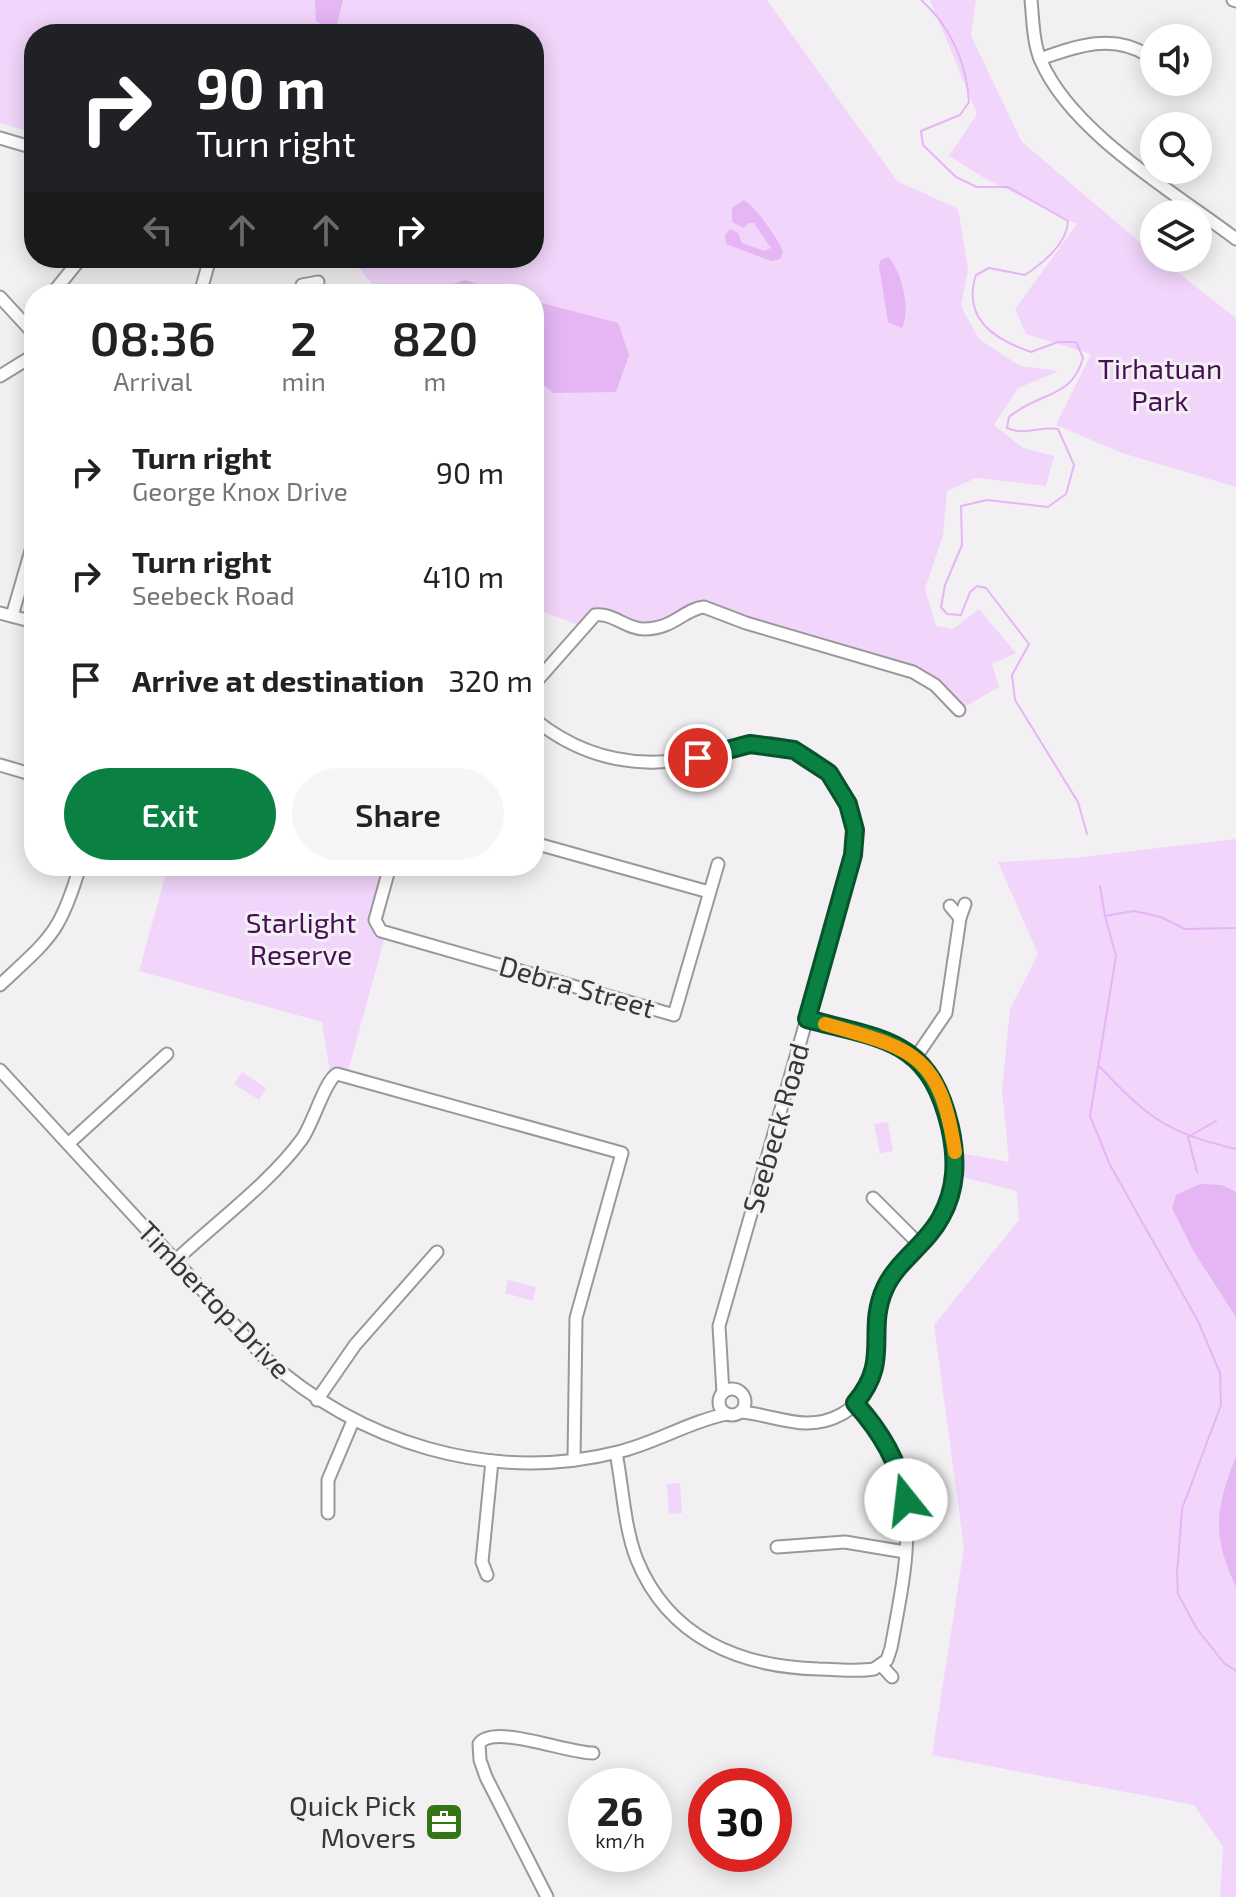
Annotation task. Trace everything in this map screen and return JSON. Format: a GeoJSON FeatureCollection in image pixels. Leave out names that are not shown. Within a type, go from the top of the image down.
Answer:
{"type":"FeatureCollection","features":[{"type":"Feature","properties":{"kind":"street"},"geometry":{"type":"LineString","coordinates":[[1031,0],[1040,59],[1060,96],[1085,125],[1236,239]]}},
{"type":"Feature","properties":{"kind":"street"},"geometry":{"type":"LineString","coordinates":[[1040,59],[1107,41],[1128,43],[1140,51]]}},
{"type":"Feature","properties":{"kind":"street"},"geometry":{"type":"LineString","coordinates":[[0,138],[24,145]]}},
{"type":"Feature","properties":{"kind":"street"},"geometry":{"type":"LineString","coordinates":[[60,284],[73,268]]}},
{"type":"Feature","properties":{"kind":"street"},"geometry":{"type":"LineString","coordinates":[[0,297],[24,314]]}},
{"type":"Feature","properties":{"kind":"street"},"geometry":{"type":"LineString","coordinates":[[0,376],[24,361]]}},
{"type":"Feature","properties":{"kind":"street"},"geometry":{"type":"LineString","coordinates":[[12,616],[24,575]]}},
{"type":"Feature","properties":{"kind":"street"},"geometry":{"type":"LineString","coordinates":[[544,673],[595,615],[606,614],[637,628],[657,628],[704,607],[746,623],[913,672],[935,685],[959,710]]}},
{"type":"Feature","properties":{"kind":"street"},"geometry":{"type":"LineString","coordinates":[[0,613],[24,619]]}},
{"type":"Feature","properties":{"kind":"street","name":"Seebeck Road"},"geometry":{"type":"LineString","coordinates":[[544,725],[571,743],[620,759],[675,762],[741,745],[766,743],[803,753],[829,773],[848,804],[854,846],[719,1326],[718,1348],[724,1375],[721,1398]]}},
{"type":"Feature","properties":{"kind":"street"},"geometry":{"type":"LineString","coordinates":[[0,765],[24,772]]}},
{"type":"Feature","properties":{"kind":"street"},"geometry":{"type":"LineString","coordinates":[[544,846],[709,892]]}},
{"type":"Feature","properties":{"kind":"street","name":"Debra Street"},"geometry":{"type":"LineString","coordinates":[[388,876],[376,926],[383,932],[674,1015],[718,864]]}},
{"type":"Feature","properties":{"kind":"street"},"geometry":{"type":"LineString","coordinates":[[0,985],[56,931],[68,907],[77,876]]}},
{"type":"Feature","properties":{"kind":"street"},"geometry":{"type":"LineString","coordinates":[[916,1057],[946,1013],[960,918],[965,904]]}},
{"type":"Feature","properties":{"kind":"street"},"geometry":{"type":"LineString","coordinates":[[950,906],[960,918]]}},
{"type":"Feature","properties":{"kind":"street"},"geometry":{"type":"LineString","coordinates":[[616,1453],[637,1560],[656,1595],[690,1631],[734,1657],[762,1664],[859,1670],[881,1665],[891,1648],[905,1552],[907,1512],[897,1466],[881,1434],[855,1403],[875,1371],[882,1294],[892,1274],[919,1244],[946,1206],[955,1160],[940,1088],[916,1057],[884,1041],[807,1019]]}},
{"type":"Feature","properties":{"kind":"street"},"geometry":{"type":"LineString","coordinates":[[68,1144],[167,1054]]}},
{"type":"Feature","properties":{"kind":"street","name":"Timbertop Drive"},"geometry":{"type":"LineString","coordinates":[[0,1070],[256,1349],[317,1400],[353,1421],[414,1445],[492,1461],[574,1460],[616,1453],[660,1439],[707,1418],[741,1412],[761,1413],[782,1422],[808,1424],[833,1418],[855,1403]]}},
{"type":"Feature","properties":{"kind":"street"},"geometry":{"type":"LineString","coordinates":[[175,1261],[295,1148],[317,1114],[330,1079],[337,1074],[626,1151],[576,1318],[574,1460]]}},
{"type":"Feature","properties":{"kind":"street"},"geometry":{"type":"LineString","coordinates":[[873,1198],[919,1244]]}},
{"type":"Feature","properties":{"kind":"street"},"geometry":{"type":"LineString","coordinates":[[317,1400],[368,1328],[437,1252]]}},
{"type":"Feature","properties":{"kind":"street"},"geometry":{"type":"LineString","coordinates":[[724,1375],[761,1413]]}},
{"type":"Feature","properties":{"kind":"street"},"geometry":{"type":"LineString","coordinates":[[727,1414],[721,1398],[740,1394]]}},
{"type":"Feature","properties":{"kind":"street"},"geometry":{"type":"LineString","coordinates":[[740,1394],[741,1412]]}},
{"type":"Feature","properties":{"kind":"street","name":"Timbertop Drive"},"geometry":{"type":"LineString","coordinates":[[707,1418],[721,1398]]}},
{"type":"Feature","properties":{"kind":"street"},"geometry":{"type":"LineString","coordinates":[[328,1513],[328,1480],[353,1421]]}},
{"type":"Feature","properties":{"kind":"street"},"geometry":{"type":"LineString","coordinates":[[487,1575],[482,1562],[492,1461]]}},
{"type":"Feature","properties":{"kind":"street"},"geometry":{"type":"LineString","coordinates":[[777,1547],[845,1542],[905,1552]]}},
{"type":"Feature","properties":{"kind":"street"},"geometry":{"type":"LineString","coordinates":[[881,1665],[892,1677]]}},
{"type":"Feature","properties":{"kind":"street"},"geometry":{"type":"LineString","coordinates":[[547,1897],[481,1766],[479,1744],[487,1736],[502,1734],[572,1753],[593,1753]]}},
{"type":"Feature","properties":{"kind":"green space"},"geometry":{"type":"Polygon","coordinates":[[[0,0],[767,0],[897,181],[958,209],[968,269],[961,306],[979,339],[1020,366],[1059,371],[1018,388],[994,425],[1023,448],[1054,456],[1046,486],[976,478],[947,491],[943,535],[925,589],[936,626],[953,629],[979,609],[1016,653],[992,664],[999,687],[959,710],[935,685],[708,608],[657,628],[606,614],[581,629],[574,623],[544,612],[544,284],[372,284],[359,268],[544,268],[544,24],[24,24],[24,130],[0,123],[0,0]]]}},
{"type":"Feature","properties":{"kind":"green space","name":"Tirhatuan Park"},"geometry":{"type":"Polygon","coordinates":[[[930,0],[976,0],[971,36],[1022,142],[1140,242],[1140,272],[1177,272],[1236,318],[1236,487],[1122,453],[1056,425],[1091,354],[1026,334],[1015,309],[1077,224],[986,179],[949,156],[977,114],[930,0]]]}},
{"type":"Feature","properties":{"kind":"green space"},"geometry":{"type":"Polygon","coordinates":[[[1236,839],[1236,1897],[1220,1897],[1223,1847],[1194,1805],[932,1755],[964,1548],[934,1325],[1019,1220],[1017,1191],[955,1175],[955,1152],[1009,1162],[1002,1090],[1010,1009],[1038,954],[998,862],[1073,858],[1236,839]]]}},
{"type":"Feature","properties":{"kind":"green space","name":"Starlight Reserve"},"geometry":{"type":"Polygon","coordinates":[[[165,876],[386,876],[375,921],[386,933],[347,1075],[331,1078],[322,1022],[139,971],[165,876]]]}},
{"type":"Feature","properties":{"kind":"green space"},"geometry":{"type":"Polygon","coordinates":[[[242,1072],[266,1088],[259,1100],[234,1084],[242,1072]]]}},
{"type":"Feature","properties":{"kind":"green space"},"geometry":{"type":"Polygon","coordinates":[[[888,1122],[893,1151],[880,1153],[874,1124],[888,1122]]]}},
{"type":"Feature","properties":{"kind":"green space"},"geometry":{"type":"Polygon","coordinates":[[[508,1280],[536,1287],[533,1301],[505,1293],[508,1280]]]}},
{"type":"Feature","properties":{"kind":"green space"},"geometry":{"type":"Polygon","coordinates":[[[680,1483],[682,1513],[669,1514],[667,1484],[680,1483]]]}},
{"type":"Feature","properties":{"kind":"shaded area"},"geometry":{"type":"Polygon","coordinates":[[[315,0],[343,0],[337,24],[316,21],[315,0]]]}},
{"type":"Feature","properties":{"kind":"shaded area"},"geometry":{"type":"Polygon","coordinates":[[[744,200],[777,240],[783,252],[780,259],[771,261],[726,244],[725,235],[730,229],[738,233],[742,243],[764,251],[771,248],[754,223],[744,228],[732,222],[732,208],[744,200]]]}},
{"type":"Feature","properties":{"kind":"shaded area"},"geometry":{"type":"Polygon","coordinates":[[[888,257],[904,291],[906,312],[902,328],[888,322],[879,266],[881,260],[888,257]]]}},
{"type":"Feature","properties":{"kind":"shaded area"},"geometry":{"type":"Polygon","coordinates":[[[465,280],[478,284],[453,284],[465,280]]]}},
{"type":"Feature","properties":{"kind":"shaded area"},"geometry":{"type":"Polygon","coordinates":[[[544,304],[618,323],[629,355],[616,392],[553,393],[544,385],[544,304]]]}},
{"type":"Feature","properties":{"kind":"shaded area"},"geometry":{"type":"Polygon","coordinates":[[[1200,1184],[1222,1185],[1236,1192],[1236,1317],[1194,1252],[1172,1208],[1176,1195],[1200,1184]]]}},
{"type":"Feature","properties":{"kind":"shaded area"},"geometry":{"type":"Polygon","coordinates":[[[1236,1457],[1236,1587],[1223,1553],[1219,1522],[1220,1507],[1236,1457]]]}},
{"type":"Feature","properties":{"kind":"waterway"},"geometry":{"type":"LineString","coordinates":[[921,0],[940,21],[955,46],[965,74],[969,102],[960,115],[921,131],[923,145],[956,177],[977,187],[1008,187],[1068,221],[1059,245],[1032,270],[1025,275],[989,268],[976,275],[973,290],[977,315],[1004,341],[1031,352],[1058,342],[1076,342],[1083,358],[1071,381],[1009,417],[1007,428],[1020,431],[1058,429],[1074,465],[1066,494],[1048,507],[987,500],[961,506],[962,545],[945,585],[941,607],[947,614],[961,615],[970,592],[977,586],[986,588],[1029,644],[1012,675],[1015,700],[1078,802],[1087,834]]}},
{"type":"Feature","properties":{"kind":"waterway"},"geometry":{"type":"LineString","coordinates":[[1100,886],[1105,916],[1134,911],[1161,917],[1185,929],[1236,928]]}},
{"type":"Feature","properties":{"kind":"waterway"},"geometry":{"type":"LineString","coordinates":[[1105,916],[1116,956],[1090,1116],[1110,1165],[1198,1321],[1220,1373],[1221,1405],[1182,1509],[1178,1594],[1197,1629],[1224,1663],[1236,1671]]}},
{"type":"Feature","properties":{"kind":"waterway"},"geometry":{"type":"LineString","coordinates":[[1100,1067],[1160,1121],[1192,1136],[1236,1149]]}},
{"type":"Feature","properties":{"kind":"waterway"},"geometry":{"type":"LineString","coordinates":[[1197,1172],[1188,1137],[1216,1121]]}},
{"type":"Feature","properties":{"kind":"slow traffic"},"geometry":{"type":"LineString","coordinates":[[825,1024],[878,1039],[916,1057],[940,1088],[955,1152]]}},
{"type":"Feature","properties":{"kind":"place","name":"Quick Pick Movers"},"geometry":{"type":"Point","coordinates":[444,1822]}},
{"type":"Feature","properties":{"kind":"route"},"geometry":{"type":"LineString","coordinates":[[698,758],[741,745],[776,745],[817,761],[835,779],[851,813],[855,830],[854,846],[807,1019],[897,1046],[916,1057],[940,1088],[955,1152],[952,1189],[939,1220],[892,1274],[886,1286],[877,1320],[875,1371],[855,1403],[887,1444],[897,1466],[906,1500]]}}]}
